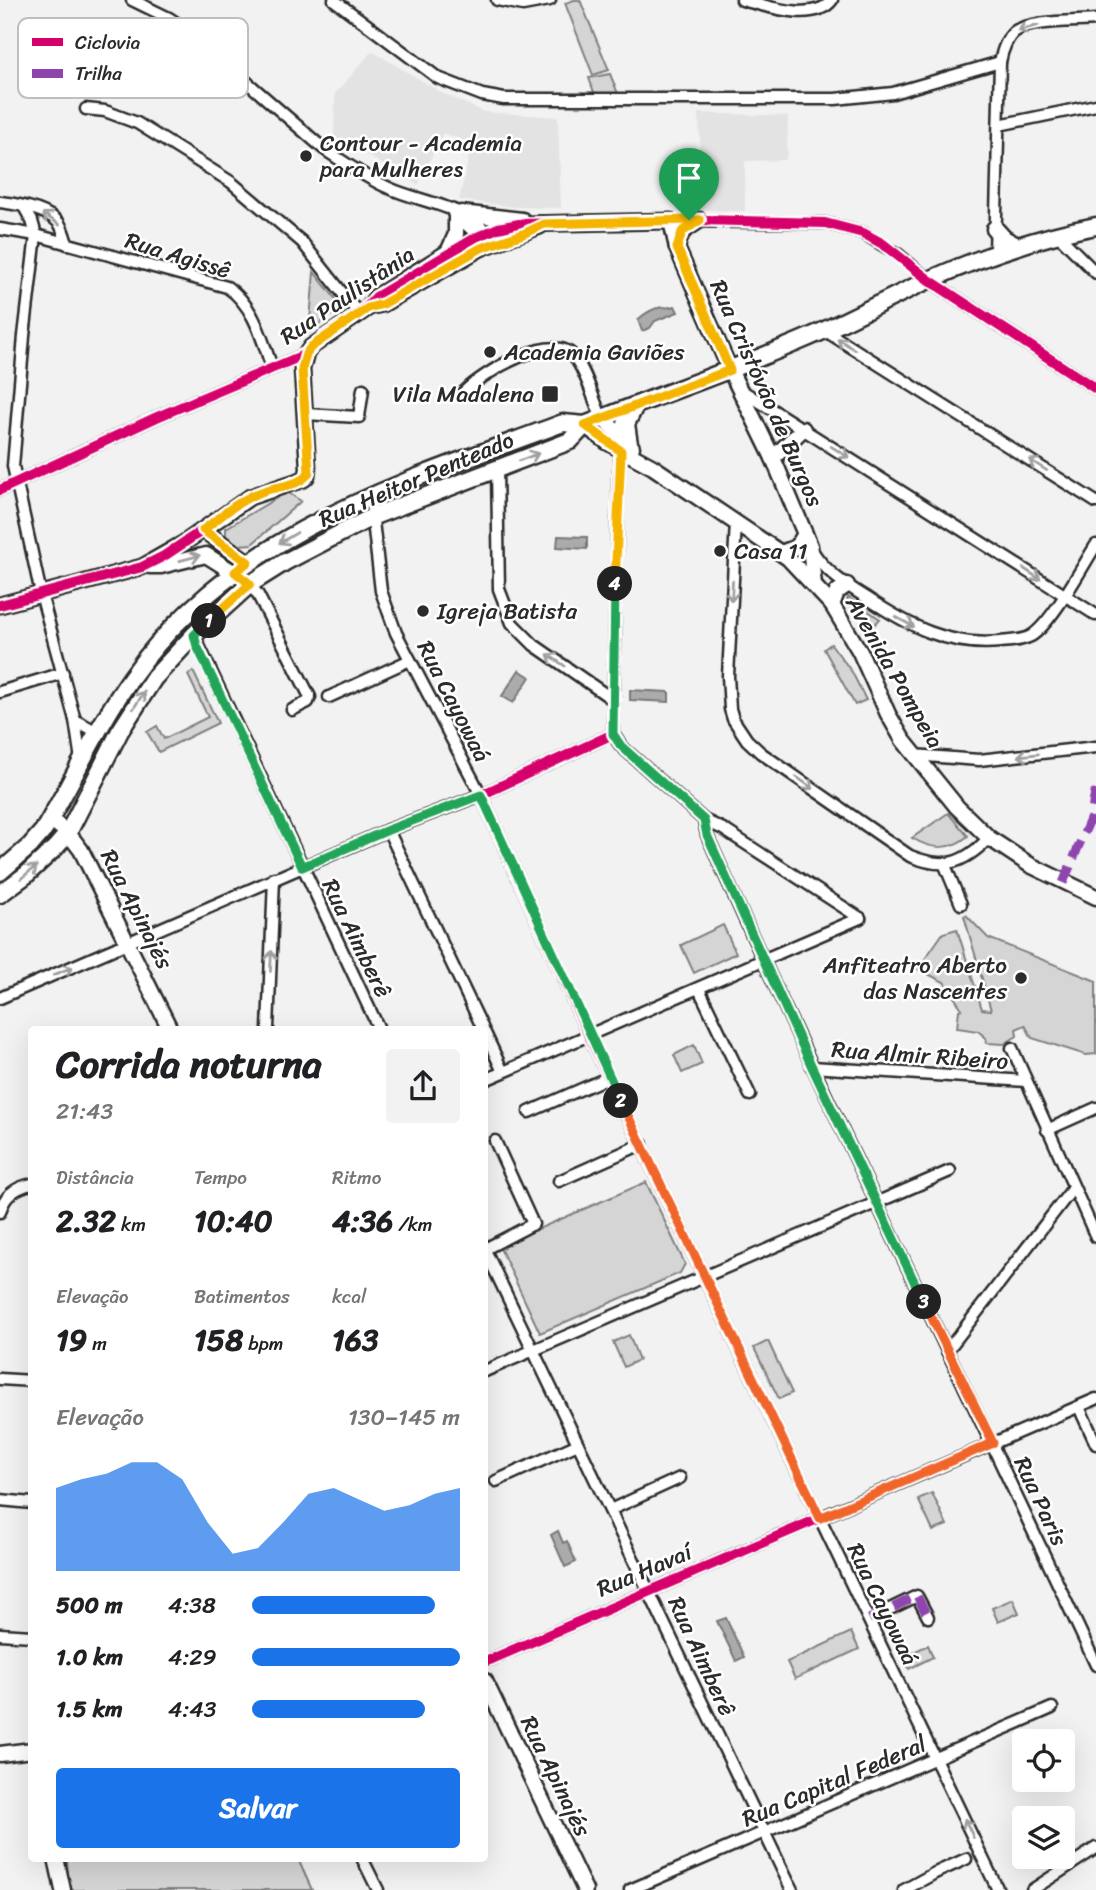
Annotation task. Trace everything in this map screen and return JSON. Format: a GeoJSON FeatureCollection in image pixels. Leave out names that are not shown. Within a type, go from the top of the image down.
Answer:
{"type":"FeatureCollection","features":[{"type":"Feature","properties":{"kind":"main road","name":"Rua Heitor Penteado"},"geometry":{"type":"LineString","coordinates":[[0,894],[56,848],[68,832],[105,759],[139,699],[155,678],[194,635],[250,584],[294,557],[374,516],[570,441],[585,425],[730,370],[824,330],[929,280],[995,253],[1056,233],[1096,226]]}},
{"type":"Feature","properties":{"kind":"main road"},"geometry":{"type":"LineString","coordinates":[[995,229],[1004,239],[1017,246]]}},
{"type":"Feature","properties":{"kind":"main road"},"geometry":{"type":"LineString","coordinates":[[625,448],[626,424],[635,406]]}},
{"type":"Feature","properties":{"kind":"main road","name":"Rua Heitor Penteado"},"geometry":{"type":"LineString","coordinates":[[3,865],[37,839],[131,678],[200,602],[242,567],[312,524],[370,495],[563,423],[585,425]]}},
{"type":"Feature","properties":{"kind":"main road"},"geometry":{"type":"LineString","coordinates":[[99,733],[107,744],[105,759]]}},
{"type":"Feature","properties":{"kind":"main road"},"geometry":{"type":"LineString","coordinates":[[68,832],[62,819],[77,790],[79,768]]}},
{"type":"Feature","properties":{"kind":"street"},"geometry":{"type":"LineString","coordinates":[[132,0],[169,18]]}},
{"type":"Feature","properties":{"kind":"street"},"geometry":{"type":"LineString","coordinates":[[334,0],[438,78],[482,95],[504,99],[835,99],[904,91],[1000,62]]}},
{"type":"Feature","properties":{"kind":"street"},"geometry":{"type":"LineString","coordinates":[[497,0],[523,5],[550,0]]}},
{"type":"Feature","properties":{"kind":"street"},"geometry":{"type":"LineString","coordinates":[[742,0],[811,12],[821,10],[832,0]]}},
{"type":"Feature","properties":{"kind":"street"},"geometry":{"type":"LineString","coordinates":[[995,253],[1000,62],[1007,39],[1022,27],[1096,20]]}},
{"type":"Feature","properties":{"kind":"street"},"geometry":{"type":"LineString","coordinates":[[248,83],[341,161],[387,187],[476,221],[485,240]]}},
{"type":"Feature","properties":{"kind":"street"},"geometry":{"type":"LineString","coordinates":[[999,125],[1096,105]]}},
{"type":"Feature","properties":{"kind":"street"},"geometry":{"type":"LineString","coordinates":[[86,109],[106,111],[137,123],[231,182],[302,242],[363,311]]}},
{"type":"Feature","properties":{"kind":"street"},"geometry":{"type":"LineString","coordinates":[[0,202],[24,207],[56,219],[67,244]]}},
{"type":"Feature","properties":{"kind":"street"},"geometry":{"type":"LineString","coordinates":[[24,207],[32,220],[36,235],[14,445],[15,483],[75,720],[79,768]]}},
{"type":"Feature","properties":{"kind":"street"},"geometry":{"type":"LineString","coordinates":[[456,213],[500,216],[544,224]]}},
{"type":"Feature","properties":{"kind":"street"},"geometry":{"type":"LineString","coordinates":[[448,252],[456,234],[456,213]]}},
{"type":"Feature","properties":{"kind":"street"},"geometry":{"type":"LineString","coordinates":[[677,248],[682,232],[700,220]]}},
{"type":"Feature","properties":{"kind":"street","name":"Rua Paulistânia"},"geometry":{"type":"LineString","coordinates":[[363,311],[383,304],[485,240],[519,224],[700,220],[825,223],[846,227],[883,244],[929,280],[1096,389]]}},
{"type":"Feature","properties":{"kind":"street"},"geometry":{"type":"LineString","coordinates":[[647,221],[658,227],[677,248]]}},
{"type":"Feature","properties":{"kind":"street","name":"Rua Cristóvão de Burgos"},"geometry":{"type":"LineString","coordinates":[[671,221],[677,248],[808,540],[814,585]]}},
{"type":"Feature","properties":{"kind":"street","name":"Rua Agissê"},"geometry":{"type":"LineString","coordinates":[[0,229],[36,235],[227,286],[238,294],[253,316],[272,368]]}},
{"type":"Feature","properties":{"kind":"street"},"geometry":{"type":"LineString","coordinates":[[1056,233],[1096,273]]}},
{"type":"Feature","properties":{"kind":"street","name":"Rua Paulistânia"},"geometry":{"type":"LineString","coordinates":[[0,489],[306,354],[311,347],[363,311],[376,297],[448,252],[485,240]]}},
{"type":"Feature","properties":{"kind":"street"},"geometry":{"type":"LineString","coordinates":[[824,330],[1096,502]]}},
{"type":"Feature","properties":{"kind":"street"},"geometry":{"type":"LineString","coordinates":[[464,392],[485,374],[500,366],[547,348],[562,348],[575,358],[602,418]]}},
{"type":"Feature","properties":{"kind":"street"},"geometry":{"type":"LineString","coordinates":[[0,605],[142,567],[164,556],[250,497],[307,476],[302,369],[306,354]]}},
{"type":"Feature","properties":{"kind":"street"},"geometry":{"type":"LineString","coordinates":[[304,414],[359,417],[363,389]]}},
{"type":"Feature","properties":{"kind":"street"},"geometry":{"type":"LineString","coordinates":[[741,390],[1096,615]]}},
{"type":"Feature","properties":{"kind":"street","name":"Avenida Pompeia"},"geometry":{"type":"LineString","coordinates":[[602,418],[625,448]]}},
{"type":"Feature","properties":{"kind":"street","name":"Avenida Pompeia"},"geometry":{"type":"LineString","coordinates":[[585,425],[625,448],[781,553],[832,605],[860,652],[888,714],[913,755],[957,807],[989,838],[1030,865],[1096,897]]}},
{"type":"Feature","properties":{"kind":"street"},"geometry":{"type":"LineString","coordinates":[[773,458],[803,429]]}},
{"type":"Feature","properties":{"kind":"street"},"geometry":{"type":"LineString","coordinates":[[0,998],[274,878],[388,830],[481,795],[613,734],[618,480],[625,448]]}},
{"type":"Feature","properties":{"kind":"street"},"geometry":{"type":"LineString","coordinates":[[497,469],[499,589],[512,622],[534,645],[612,698]]}},
{"type":"Feature","properties":{"kind":"street","name":"Rua Cayowaá"},"geometry":{"type":"LineString","coordinates":[[370,495],[385,606],[410,660],[481,795],[589,1036],[998,1890]]}},
{"type":"Feature","properties":{"kind":"street"},"geometry":{"type":"LineString","coordinates":[[736,522],[728,676],[730,709],[740,731],[761,753],[911,856],[924,862],[944,863],[964,859],[989,838]]}},
{"type":"Feature","properties":{"kind":"street"},"geometry":{"type":"LineString","coordinates":[[203,530],[242,567],[310,697],[308,702],[292,710]]}},
{"type":"Feature","properties":{"kind":"street"},"geometry":{"type":"LineString","coordinates":[[781,553],[808,540],[827,570],[847,586],[917,629],[971,643],[1014,641],[1034,634],[1065,595],[1096,545]]}},
{"type":"Feature","properties":{"kind":"street"},"geometry":{"type":"LineString","coordinates":[[142,567],[161,566],[197,555],[206,555],[242,567]]}},
{"type":"Feature","properties":{"kind":"street"},"geometry":{"type":"LineString","coordinates":[[832,605],[837,592],[847,586]]}},
{"type":"Feature","properties":{"kind":"street","name":"Rua Aimberê"},"geometry":{"type":"LineString","coordinates":[[194,635],[379,1026]]}},
{"type":"Feature","properties":{"kind":"street"},"geometry":{"type":"LineString","coordinates":[[329,696],[410,660]]}},
{"type":"Feature","properties":{"kind":"street"},"geometry":{"type":"LineString","coordinates":[[0,692],[63,673]]}},
{"type":"Feature","properties":{"kind":"street"},"geometry":{"type":"LineString","coordinates":[[75,720],[99,733]]}},
{"type":"Feature","properties":{"kind":"street","name":"Rua Paris"},"geometry":{"type":"LineString","coordinates":[[613,734],[621,746],[704,820],[707,835],[812,1067],[993,1443],[1096,1665]]}},
{"type":"Feature","properties":{"kind":"street"},"geometry":{"type":"LineString","coordinates":[[913,755],[979,760],[1096,747]]}},
{"type":"Feature","properties":{"kind":"street","name":"Rua Apinajés"},"geometry":{"type":"LineString","coordinates":[[50,819],[68,832],[82,850],[169,1026]]}},
{"type":"Feature","properties":{"kind":"street"},"geometry":{"type":"LineString","coordinates":[[488,1079],[860,918],[723,829],[704,820]]}},
{"type":"Feature","properties":{"kind":"street"},"geometry":{"type":"LineString","coordinates":[[388,830],[482,1026]]}},
{"type":"Feature","properties":{"kind":"street"},"geometry":{"type":"LineString","coordinates":[[944,863],[961,904]]}},
{"type":"Feature","properties":{"kind":"street"},"geometry":{"type":"LineString","coordinates":[[268,1026],[274,878]]}},
{"type":"Feature","properties":{"kind":"street"},"geometry":{"type":"LineString","coordinates":[[698,989],[750,1095]]}},
{"type":"Feature","properties":{"kind":"street"},"geometry":{"type":"LineString","coordinates":[[488,1040],[503,1072]]}},
{"type":"Feature","properties":{"kind":"street"},"geometry":{"type":"LineString","coordinates":[[1012,1048],[1096,1237]]}},
{"type":"Feature","properties":{"kind":"street","name":"Rua Almir Ribeiro"},"geometry":{"type":"LineString","coordinates":[[812,1067],[1026,1081]]}},
{"type":"Feature","properties":{"kind":"street"},"geometry":{"type":"LineString","coordinates":[[529,1112],[609,1077]]}},
{"type":"Feature","properties":{"kind":"street"},"geometry":{"type":"LineString","coordinates":[[1047,1130],[1096,1108]]}},
{"type":"Feature","properties":{"kind":"street","name":"Rua Aimberê"},"geometry":{"type":"LineString","coordinates":[[488,1247],[533,1224],[495,1141]]}},
{"type":"Feature","properties":{"kind":"street"},"geometry":{"type":"LineString","coordinates":[[559,1181],[642,1144]]}},
{"type":"Feature","properties":{"kind":"street"},"geometry":{"type":"LineString","coordinates":[[488,1370],[950,1171]]}},
{"type":"Feature","properties":{"kind":"street"},"geometry":{"type":"LineString","coordinates":[[0,1212],[6,1197],[28,1185]]}},
{"type":"Feature","properties":{"kind":"street"},"geometry":{"type":"LineString","coordinates":[[947,1351],[1073,1188]]}},
{"type":"Feature","properties":{"kind":"street","name":"Rua Aimberê"},"geometry":{"type":"LineString","coordinates":[[488,1255],[792,1890]]}},
{"type":"Feature","properties":{"kind":"street"},"geometry":{"type":"LineString","coordinates":[[0,1379],[28,1381]]}},
{"type":"Feature","properties":{"kind":"street","name":"Rua Havaí"},"geometry":{"type":"LineString","coordinates":[[488,1661],[1096,1399]]}},
{"type":"Feature","properties":{"kind":"street"},"geometry":{"type":"LineString","coordinates":[[1079,1407],[1096,1444]]}},
{"type":"Feature","properties":{"kind":"street"},"geometry":{"type":"LineString","coordinates":[[496,1481],[578,1444]]}},
{"type":"Feature","properties":{"kind":"street"},"geometry":{"type":"LineString","coordinates":[[610,1510],[680,1478]]}},
{"type":"Feature","properties":{"kind":"street"},"geometry":{"type":"LineString","coordinates":[[0,1500],[28,1503]]}},
{"type":"Feature","properties":{"kind":"street"},"geometry":{"type":"LineString","coordinates":[[869,1619],[917,1596],[928,1617]]}},
{"type":"Feature","properties":{"kind":"street"},"geometry":{"type":"LineString","coordinates":[[0,1634],[28,1636]]}},
{"type":"Feature","properties":{"kind":"street","name":"Rua Apinajés"},"geometry":{"type":"LineString","coordinates":[[488,1687],[586,1890]]}},
{"type":"Feature","properties":{"kind":"street","name":"Rua Capital Federal"},"geometry":{"type":"LineString","coordinates":[[630,1890],[1052,1708]]}},
{"type":"Feature","properties":{"kind":"street"},"geometry":{"type":"LineString","coordinates":[[0,1754],[28,1750]]}},
{"type":"Feature","properties":{"kind":"street"},"geometry":{"type":"LineString","coordinates":[[1032,1890],[1096,1848]]}},
{"type":"Feature","properties":{"kind":"street"},"geometry":{"type":"LineString","coordinates":[[904,1890],[935,1872],[966,1859]]}},
{"type":"Feature","properties":{"kind":"street"},"geometry":{"type":"LineString","coordinates":[[57,1862],[63,1890]]}},
{"type":"Feature","properties":{"kind":"street"},"geometry":{"type":"LineString","coordinates":[[364,1862],[378,1890]]}},
{"type":"Feature","properties":{"kind":"shaded area"},"geometry":{"type":"Polygon","coordinates":[[[580,0],[609,70],[593,75],[565,3],[580,0]]]}},
{"type":"Feature","properties":{"kind":"shaded area"},"geometry":{"type":"Polygon","coordinates":[[[372,51],[444,94],[484,112],[558,117],[561,208],[515,207],[459,200],[472,144],[443,133],[418,185],[334,136],[335,94],[372,51]]]}},
{"type":"Feature","properties":{"kind":"shaded area"},"geometry":{"type":"Polygon","coordinates":[[[610,74],[619,96],[596,98],[589,78],[610,74]]]}},
{"type":"Feature","properties":{"kind":"shaded area"},"geometry":{"type":"Polygon","coordinates":[[[699,113],[788,116],[785,160],[745,161],[745,211],[702,210],[699,113]]]}},
{"type":"Feature","properties":{"kind":"shaded area"},"geometry":{"type":"Polygon","coordinates":[[[314,272],[342,307],[309,332],[314,272]]]}},
{"type":"Feature","properties":{"kind":"shaded area"},"geometry":{"type":"Polygon","coordinates":[[[675,306],[678,312],[655,321],[650,328],[642,331],[638,320],[650,311],[675,306]]]}},
{"type":"Feature","properties":{"kind":"shaded area"},"geometry":{"type":"Polygon","coordinates":[[[287,492],[301,501],[252,544],[239,545],[226,539],[226,528],[287,492]]]}},
{"type":"Feature","properties":{"kind":"shaded area"},"geometry":{"type":"Polygon","coordinates":[[[558,536],[587,537],[587,549],[557,547],[558,536]]]}},
{"type":"Feature","properties":{"kind":"shaded area"},"geometry":{"type":"Polygon","coordinates":[[[848,597],[880,619],[871,628],[847,601],[848,597]]]}},
{"type":"Feature","properties":{"kind":"shaded area"},"geometry":{"type":"Polygon","coordinates":[[[831,644],[852,672],[866,700],[855,705],[824,649],[831,644]]]}},
{"type":"Feature","properties":{"kind":"shaded area"},"geometry":{"type":"Polygon","coordinates":[[[519,670],[530,677],[513,703],[502,696],[519,670]]]}},
{"type":"Feature","properties":{"kind":"shaded area"},"geometry":{"type":"Polygon","coordinates":[[[193,671],[218,723],[159,752],[147,732],[157,726],[164,739],[208,717],[188,675],[193,671]]]}},
{"type":"Feature","properties":{"kind":"shaded area"},"geometry":{"type":"Polygon","coordinates":[[[630,690],[669,692],[669,702],[630,700],[630,690]]]}},
{"type":"Feature","properties":{"kind":"shaded area"},"geometry":{"type":"Polygon","coordinates":[[[948,813],[968,836],[954,844],[941,847],[927,845],[912,838],[948,813]]]}},
{"type":"Feature","properties":{"kind":"shaded area"},"geometry":{"type":"Polygon","coordinates":[[[964,916],[988,938],[1096,981],[1096,1054],[1086,1055],[1032,1038],[1025,1025],[1016,1029],[1017,1036],[1004,1044],[987,1043],[986,1038],[978,1031],[957,1028],[959,1010],[962,1009],[944,982],[918,969],[943,933],[957,929],[982,1009],[991,1010],[964,916]]]}},
{"type":"Feature","properties":{"kind":"shaded area"},"geometry":{"type":"Polygon","coordinates":[[[723,925],[736,953],[694,973],[681,945],[723,925]]]}},
{"type":"Feature","properties":{"kind":"shaded area"},"geometry":{"type":"Polygon","coordinates":[[[694,1045],[702,1064],[682,1073],[674,1055],[694,1045]]]}},
{"type":"Feature","properties":{"kind":"shaded area"},"geometry":{"type":"Polygon","coordinates":[[[646,1182],[685,1264],[680,1273],[540,1333],[499,1246],[646,1182]]]}},
{"type":"Feature","properties":{"kind":"shaded area"},"geometry":{"type":"Polygon","coordinates":[[[629,1335],[639,1360],[624,1367],[613,1342],[629,1335]]]}},
{"type":"Feature","properties":{"kind":"shaded area"},"geometry":{"type":"Polygon","coordinates":[[[768,1341],[792,1393],[779,1399],[754,1348],[768,1341]]]}},
{"type":"Feature","properties":{"kind":"shaded area"},"geometry":{"type":"Polygon","coordinates":[[[932,1493],[947,1525],[933,1531],[918,1499],[932,1493]]]}},
{"type":"Feature","properties":{"kind":"shaded area"},"geometry":{"type":"Polygon","coordinates":[[[558,1531],[563,1543],[567,1541],[576,1562],[565,1567],[551,1535],[558,1531]]]}},
{"type":"Feature","properties":{"kind":"shaded area"},"geometry":{"type":"Polygon","coordinates":[[[1013,1599],[1019,1613],[998,1622],[992,1608],[1013,1599]]]}},
{"type":"Feature","properties":{"kind":"shaded area"},"geometry":{"type":"Polygon","coordinates":[[[726,1618],[744,1657],[736,1661],[717,1621],[726,1618]]]}},
{"type":"Feature","properties":{"kind":"shaded area"},"geometry":{"type":"Polygon","coordinates":[[[851,1632],[859,1649],[795,1679],[787,1662],[851,1632]]]}},
{"type":"Feature","properties":{"kind":"shaded area"},"geometry":{"type":"Polygon","coordinates":[[[928,1645],[933,1657],[909,1669],[903,1657],[928,1645]]]}},
{"type":"Feature","properties":{"kind":"shaded area"},"geometry":{"type":"Polygon","coordinates":[[[67,1862],[299,1862],[312,1890],[69,1890],[67,1862]]]}},
{"type":"Feature","properties":{"kind":"marked path"},"geometry":{"type":"LineString","coordinates":[[1063,883],[1091,817],[1096,786]]}},
{"type":"Feature","properties":{"kind":"marked path"},"geometry":{"type":"LineString","coordinates":[[869,1619],[917,1596],[928,1617]]}},
{"type":"Feature","properties":{"kind":"cycle path"},"geometry":{"type":"LineString","coordinates":[[0,490],[157,417],[306,354],[322,338],[360,313],[376,297],[477,237],[498,228],[519,224],[700,220],[825,223],[863,233],[883,244],[929,280],[1096,389]]}},
{"type":"Feature","properties":{"kind":"cycle path"},"geometry":{"type":"LineString","coordinates":[[488,1661],[820,1518],[589,1036],[481,795],[613,734],[618,480],[621,451]]}},
{"type":"Feature","properties":{"kind":"cycle path"},"geometry":{"type":"LineString","coordinates":[[0,605],[142,567],[203,530]]}},
{"type":"Feature","properties":{"kind":"place","name":"Contour - Academia para Mulheres"},"geometry":{"type":"Point","coordinates":[306,156]}},
{"type":"Feature","properties":{"kind":"place","name":"Academia Gaviões"},"geometry":{"type":"Point","coordinates":[490,352]}},
{"type":"Feature","properties":{"kind":"place","name":"Vila Madalena"},"geometry":{"type":"Point","coordinates":[550,394]}},
{"type":"Feature","properties":{"kind":"place","name":"Casa 11"},"geometry":{"type":"Point","coordinates":[720,551]}},
{"type":"Feature","properties":{"kind":"place","name":"Igreja Batista"},"geometry":{"type":"Point","coordinates":[423,611]}},
{"type":"Feature","properties":{"kind":"place","name":"Anfiteatro Aberto das Nascentes"},"geometry":{"type":"Point","coordinates":[1021,978]}},
{"type":"Feature","properties":{"kind":"route"},"geometry":{"type":"LineString","coordinates":[[689,220],[700,220],[682,232],[677,248],[730,370],[585,425],[621,451],[618,480],[613,734],[621,746],[704,820],[707,835],[812,1067],[993,1443],[820,1518],[589,1036],[481,795],[388,830],[302,867],[194,635],[250,584],[235,572],[248,562],[203,530],[239,503],[261,491],[304,479],[309,472],[302,369],[303,360],[311,347],[368,308],[383,304],[481,248],[544,224],[689,220]]}}]}
